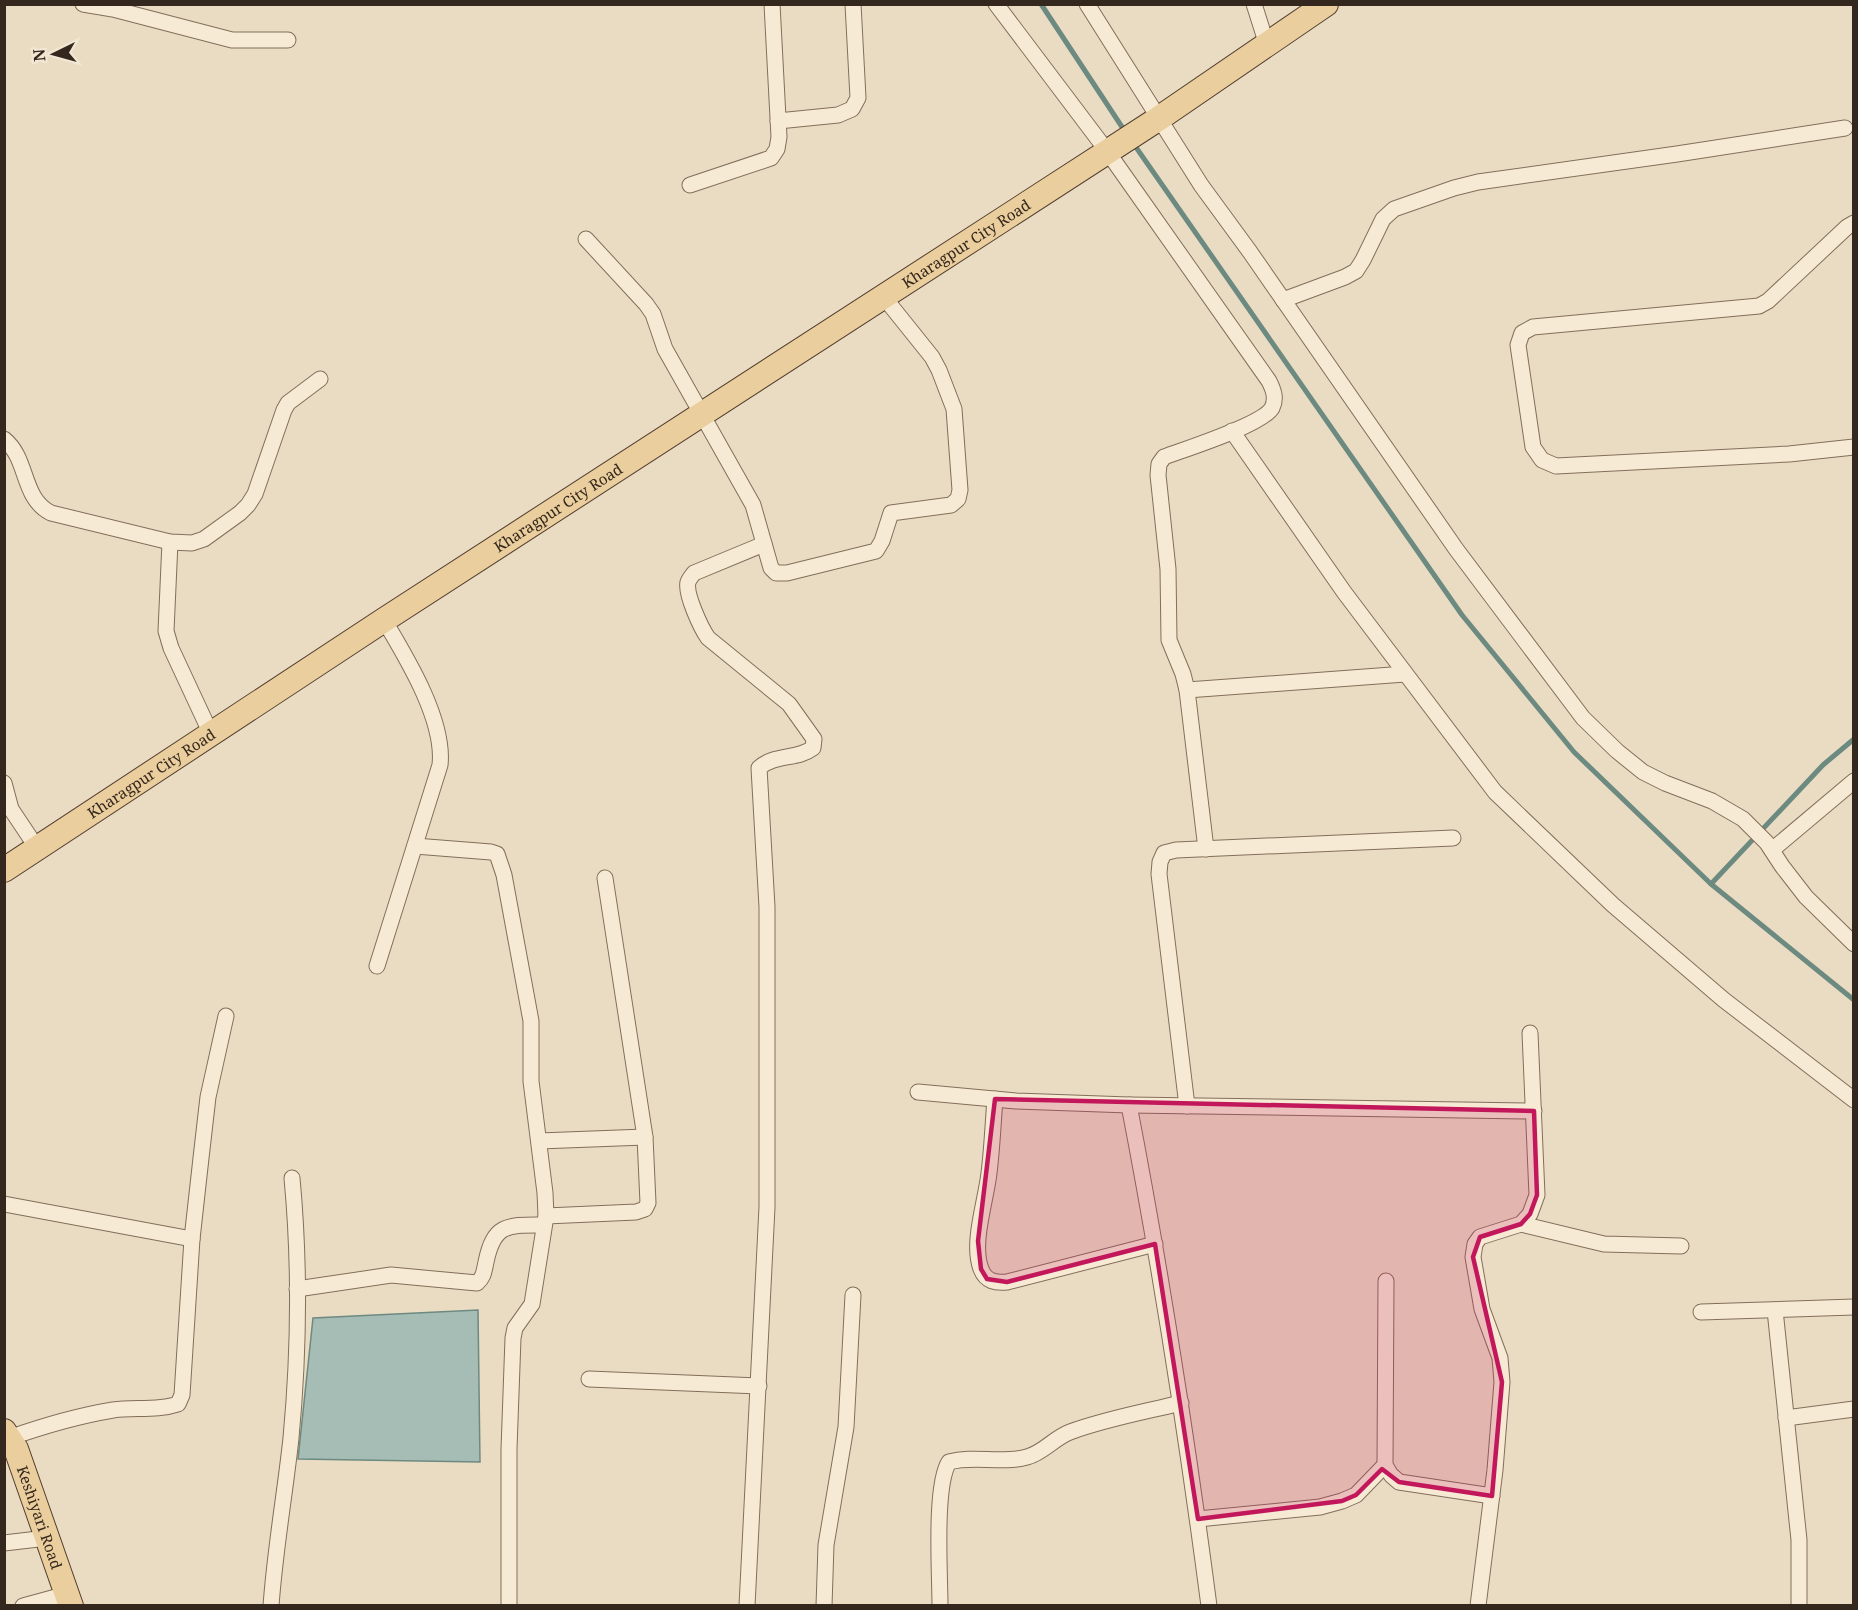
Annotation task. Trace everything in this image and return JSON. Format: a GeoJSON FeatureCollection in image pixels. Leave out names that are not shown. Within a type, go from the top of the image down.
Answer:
{"type":"FeatureCollection","features":[{"type":"Feature","properties":{"kind":"main road","name":"Kharagpur City Road"},"geometry":{"type":"LineString","coordinates":[[4,870],[384,620],[1149,124],[1326,4]]}},
{"type":"Feature","properties":{"kind":"main road","name":"Keshiyari Road"},"geometry":{"type":"LineString","coordinates":[[7,1434],[16,1449],[69,1600]]}},
{"type":"Feature","properties":{"kind":"street"},"geometry":{"type":"LineString","coordinates":[[83,4],[113,7],[224,38],[288,40]]}},
{"type":"Feature","properties":{"kind":"street"},"geometry":{"type":"LineString","coordinates":[[690,185],[771,158],[777,149],[778,121],[772,4]]}},
{"type":"Feature","properties":{"kind":"street"},"geometry":{"type":"LineString","coordinates":[[778,121],[838,115],[852,109],[858,98],[853,4]]}},
{"type":"Feature","properties":{"kind":"street"},"geometry":{"type":"LineString","coordinates":[[996,4],[1109,149],[1274,391],[1272,408],[1264,416],[1164,457],[1159,464],[1158,475],[1168,569],[1169,640],[1187,690],[1206,849]]}},
{"type":"Feature","properties":{"kind":"street"},"geometry":{"type":"LineString","coordinates":[[1087,4],[1149,124],[1201,185],[1456,549],[1583,717],[1617,751],[1643,772],[1712,801],[1743,819],[1770,847],[1806,897],[1854,944]]}},
{"type":"Feature","properties":{"kind":"street"},"geometry":{"type":"LineString","coordinates":[[1254,4],[1267,45]]}},
{"type":"Feature","properties":{"kind":"street"},"geometry":{"type":"LineString","coordinates":[[1282,300],[1356,271],[1383,219],[1394,209],[1454,188],[1478,182],[1845,128]]}},
{"type":"Feature","properties":{"kind":"street"},"geometry":{"type":"LineString","coordinates":[[1854,224],[1847,227],[1768,301],[1759,306],[1533,327],[1522,333],[1518,345],[1533,447],[1542,460],[1556,466],[1789,454],[1854,447]]}},
{"type":"Feature","properties":{"kind":"street"},"geometry":{"type":"LineString","coordinates":[[586,239],[653,314],[665,349],[753,505],[771,568],[776,573],[787,573],[876,551],[882,541],[887,519],[891,513],[951,505],[958,499],[960,490],[954,409],[932,357],[883,296]]}},
{"type":"Feature","properties":{"kind":"street"},"geometry":{"type":"LineString","coordinates":[[4,439],[18,454],[33,498],[42,509],[170,542],[192,543],[204,539],[248,505],[255,494],[288,403],[320,379]]}},
{"type":"Feature","properties":{"kind":"street"},"geometry":{"type":"LineString","coordinates":[[1232,431],[1344,592],[1495,792],[1612,905],[1724,1000],[1854,1100]]}},
{"type":"Feature","properties":{"kind":"street"},"geometry":{"type":"LineString","coordinates":[[170,542],[166,631],[171,648],[211,734]]}},
{"type":"Feature","properties":{"kind":"street"},"geometry":{"type":"LineString","coordinates":[[747,1605],[767,1207],[767,907],[759,768],[765,762],[807,752],[813,748],[814,739],[789,704],[708,638],[701,629],[688,592],[688,582],[694,573],[764,544]]}},
{"type":"Feature","properties":{"kind":"street"},"geometry":{"type":"LineString","coordinates":[[377,966],[440,765],[442,749],[418,680],[384,620]]}},
{"type":"Feature","properties":{"kind":"street"},"geometry":{"type":"LineString","coordinates":[[1187,690],[1406,674]]}},
{"type":"Feature","properties":{"kind":"street"},"geometry":{"type":"LineString","coordinates":[[4,783],[11,808],[37,848]]}},
{"type":"Feature","properties":{"kind":"street"},"geometry":{"type":"LineString","coordinates":[[1770,847],[1850,788]]}},
{"type":"Feature","properties":{"kind":"street"},"geometry":{"type":"LineString","coordinates":[[1187,1106],[1159,874],[1160,861],[1164,854],[1176,850],[1453,838]]}},
{"type":"Feature","properties":{"kind":"street"},"geometry":{"type":"LineString","coordinates":[[414,846],[497,854],[501,862],[531,1020],[530,1073],[545,1193],[545,1221],[532,1304],[515,1328],[513,1338],[508,1503],[509,1605]]}},
{"type":"Feature","properties":{"kind":"street"},"geometry":{"type":"LineString","coordinates":[[297,1289],[391,1275],[477,1283],[482,1278],[494,1236],[501,1230],[545,1221],[620,1214],[645,1209],[649,1194],[645,1137],[605,878]]}},
{"type":"Feature","properties":{"kind":"street"},"geometry":{"type":"LineString","coordinates":[[7,1434],[115,1410],[167,1408],[178,1404],[182,1395],[192,1239],[208,1097],[226,1016]]}},
{"type":"Feature","properties":{"kind":"street"},"geometry":{"type":"LineString","coordinates":[[1478,1605],[1492,1496],[1502,1374],[1500,1358],[1482,1309],[1473,1257],[1475,1244],[1480,1237],[1521,1224],[1530,1214],[1537,1195],[1530,1033]]}},
{"type":"Feature","properties":{"kind":"street"},"geometry":{"type":"LineString","coordinates":[[918,1092],[995,1100],[1129,1105],[1534,1111]]}},
{"type":"Feature","properties":{"kind":"street"},"geometry":{"type":"LineString","coordinates":[[995,1100],[989,1174],[978,1241],[981,1269],[987,1279],[996,1283],[1007,1282],[1155,1244]]}},
{"type":"Feature","properties":{"kind":"street"},"geometry":{"type":"LineString","coordinates":[[1129,1105],[1181,1403],[1209,1605]]}},
{"type":"Feature","properties":{"kind":"street"},"geometry":{"type":"LineString","coordinates":[[539,1141],[645,1137]]}},
{"type":"Feature","properties":{"kind":"street"},"geometry":{"type":"LineString","coordinates":[[271,1605],[291,1435],[298,1339],[296,1219],[292,1178]]}},
{"type":"Feature","properties":{"kind":"street"},"geometry":{"type":"LineString","coordinates":[[4,1204],[192,1239]]}},
{"type":"Feature","properties":{"kind":"street"},"geometry":{"type":"LineString","coordinates":[[1521,1224],[1604,1244],[1681,1246]]}},
{"type":"Feature","properties":{"kind":"street"},"geometry":{"type":"LineString","coordinates":[[1386,1281],[1385,1465],[1399,1482],[1492,1496]]}},
{"type":"Feature","properties":{"kind":"street"},"geometry":{"type":"LineString","coordinates":[[824,1605],[826,1545],[846,1426],[854,1295]]}},
{"type":"Feature","properties":{"kind":"street"},"geometry":{"type":"LineString","coordinates":[[1701,1312],[1854,1307]]}},
{"type":"Feature","properties":{"kind":"street"},"geometry":{"type":"LineString","coordinates":[[1775,1310],[1800,1540],[1799,1605]]}},
{"type":"Feature","properties":{"kind":"street"},"geometry":{"type":"LineString","coordinates":[[589,1379],[759,1386]]}},
{"type":"Feature","properties":{"kind":"street"},"geometry":{"type":"LineString","coordinates":[[940,1605],[939,1522],[944,1471],[949,1462],[957,1460],[1007,1461],[1027,1457],[1042,1451],[1066,1434],[1085,1427],[1181,1403]]}},
{"type":"Feature","properties":{"kind":"street"},"geometry":{"type":"LineString","coordinates":[[1786,1418],[1854,1409]]}},
{"type":"Feature","properties":{"kind":"street"},"geometry":{"type":"LineString","coordinates":[[1198,1519],[1320,1507],[1342,1501],[1356,1495],[1385,1465]]}},
{"type":"Feature","properties":{"kind":"street"},"geometry":{"type":"LineString","coordinates":[[4,1543],[47,1538]]}},
{"type":"Feature","properties":{"kind":"street"},"geometry":{"type":"LineString","coordinates":[[22,1605],[69,1600]]}},
{"type":"Feature","properties":{"kind":"highlighted area"},"geometry":{"type":"Polygon","coordinates":[[[995,1099],[1534,1111],[1537,1195],[1530,1214],[1521,1224],[1480,1237],[1473,1257],[1502,1382],[1492,1496],[1399,1482],[1382,1469],[1356,1495],[1342,1501],[1198,1519],[1155,1244],[1007,1282],[987,1279],[981,1269],[978,1241],[995,1099]]]}},
{"type":"Feature","properties":{"kind":"shaded area"},"geometry":{"type":"Polygon","coordinates":[[[478,1310],[480,1462],[298,1459],[313,1318],[478,1310]]]}},
{"type":"Feature","properties":{"kind":"waterway"},"geometry":{"type":"LineString","coordinates":[[1041,4],[1126,133]]}},
{"type":"Feature","properties":{"kind":"waterway"},"geometry":{"type":"LineString","coordinates":[[1133,143],[1462,615],[1574,752],[1711,884],[1854,1000]]}},
{"type":"Feature","properties":{"kind":"waterway"},"geometry":{"type":"LineString","coordinates":[[1711,884],[1823,765],[1854,739]]}}]}
